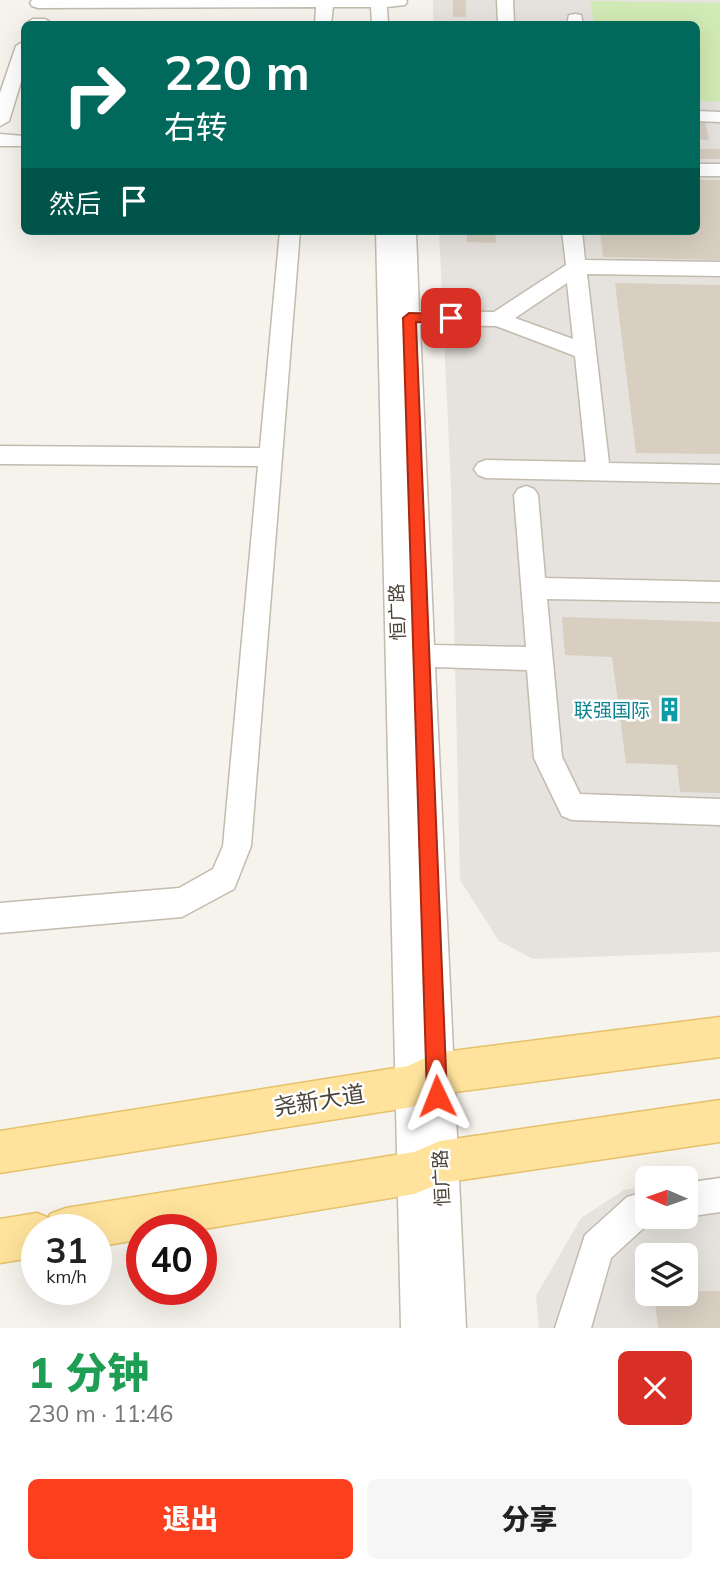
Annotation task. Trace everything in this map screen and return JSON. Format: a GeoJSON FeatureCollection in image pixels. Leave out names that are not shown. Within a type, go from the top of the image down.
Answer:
{"type":"FeatureCollection","features":[{"type":"Feature","properties":{"kind":"main road","name":"尧新大道"},"geometry":{"type":"LineString","coordinates":[[0,1152],[424,1080],[720,1037]]}},
{"type":"Feature","properties":{"kind":"main road"},"geometry":{"type":"LineString","coordinates":[[112,1222],[720,1121]]}},
{"type":"Feature","properties":{"kind":"main road"},"geometry":{"type":"LineString","coordinates":[[0,1241],[21,1238]]}},
{"type":"Feature","properties":{"kind":"street"},"geometry":{"type":"LineString","coordinates":[[505,0],[506,21]]}},
{"type":"Feature","properties":{"kind":"street"},"geometry":{"type":"LineString","coordinates":[[379,1],[380,21]]}},
{"type":"Feature","properties":{"kind":"street"},"geometry":{"type":"LineString","coordinates":[[34,21],[39,2],[399,1],[399,21]]}},
{"type":"Feature","properties":{"kind":"street"},"geometry":{"type":"LineString","coordinates":[[700,116],[720,117]]}},
{"type":"Feature","properties":{"kind":"street"},"geometry":{"type":"LineString","coordinates":[[0,141],[21,141]]}},
{"type":"Feature","properties":{"kind":"street"},"geometry":{"type":"LineString","coordinates":[[700,170],[720,170]]}},
{"type":"Feature","properties":{"kind":"street"},"geometry":{"type":"LineString","coordinates":[[0,918],[183,902],[224,879],[237,846],[290,235]]}},
{"type":"Feature","properties":{"kind":"street","name":"恒广路"},"geometry":{"type":"LineString","coordinates":[[386,235],[427,1168],[419,1328]]}},
{"type":"Feature","properties":{"kind":"street","name":"恒广路"},"geometry":{"type":"LineString","coordinates":[[406,235],[422,656],[424,1080]]}},
{"type":"Feature","properties":{"kind":"street"},"geometry":{"type":"LineString","coordinates":[[573,235],[598,470]]}},
{"type":"Feature","properties":{"kind":"street"},"geometry":{"type":"LineString","coordinates":[[498,319],[577,267],[720,269]]}},
{"type":"Feature","properties":{"kind":"street"},"geometry":{"type":"LineString","coordinates":[[409,318],[498,319],[586,352]]}},
{"type":"Feature","properties":{"kind":"street"},"geometry":{"type":"LineString","coordinates":[[0,455],[271,457]]}},
{"type":"Feature","properties":{"kind":"street"},"geometry":{"type":"LineString","coordinates":[[486,469],[720,474]]}},
{"type":"Feature","properties":{"kind":"street"},"geometry":{"type":"LineString","coordinates":[[526,495],[548,758],[572,807],[720,812]]}},
{"type":"Feature","properties":{"kind":"street"},"geometry":{"type":"LineString","coordinates":[[532,588],[720,592]]}},
{"type":"Feature","properties":{"kind":"street"},"geometry":{"type":"LineString","coordinates":[[422,656],[540,659]]}},
{"type":"Feature","properties":{"kind":"street","name":"恒广路"},"geometry":{"type":"LineString","coordinates":[[427,1168],[448,1328]]}},
{"type":"Feature","properties":{"kind":"street"},"geometry":{"type":"LineString","coordinates":[[698,1198],[720,1195]]}},
{"type":"Feature","properties":{"kind":"street"},"geometry":{"type":"LineString","coordinates":[[573,1328],[597,1247],[635,1213]]}},
{"type":"Feature","properties":{"kind":"lane"},"geometry":{"type":"LineString","coordinates":[[323,21],[325,1]]}},
{"type":"Feature","properties":{"kind":"lane"},"geometry":{"type":"LineString","coordinates":[[0,121],[21,55]]}},
{"type":"Feature","properties":{"kind":"shaded area"},"geometry":{"type":"Polygon","coordinates":[[[433,0],[720,0],[720,952],[533,959],[499,941],[460,880],[451,487],[439,235],[700,235],[700,21],[433,21],[433,0]]]}},
{"type":"Feature","properties":{"kind":"shaded area"},"geometry":{"type":"Polygon","coordinates":[[[720,1176],[720,1328],[539,1328],[536,1296],[581,1218],[624,1190],[635,1188],[635,1229],[698,1229],[698,1179],[720,1176]]]}},
{"type":"Feature","properties":{"kind":"green space"},"geometry":{"type":"Polygon","coordinates":[[[590,1],[720,3],[720,102],[700,101],[700,21],[593,21],[590,1]]]}},
{"type":"Feature","properties":{"kind":"building"},"geometry":{"type":"Polygon","coordinates":[[[453,0],[466,0],[466,17],[453,17],[453,0]]]}},
{"type":"Feature","properties":{"kind":"building"},"geometry":{"type":"Polygon","coordinates":[[[700,120],[705,121],[709,140],[700,139],[700,120]]]}},
{"type":"Feature","properties":{"kind":"building"},"geometry":{"type":"Polygon","coordinates":[[[700,149],[720,149],[720,159],[700,159],[700,149]]]}},
{"type":"Feature","properties":{"kind":"building"},"geometry":{"type":"Polygon","coordinates":[[[700,180],[720,180],[720,260],[603,257],[600,235],[700,235],[700,180]]]}},
{"type":"Feature","properties":{"kind":"building"},"geometry":{"type":"Polygon","coordinates":[[[467,235],[495,235],[496,243],[467,242],[467,235]]]}},
{"type":"Feature","properties":{"kind":"building"},"geometry":{"type":"Polygon","coordinates":[[[615,283],[720,285],[720,454],[636,453],[615,283]]]}},
{"type":"Feature","properties":{"kind":"building","name":"联强国际"},"geometry":{"type":"Polygon","coordinates":[[[562,617],[720,622],[720,793],[680,792],[677,765],[626,763],[612,657],[565,655],[562,617]]]}},
{"type":"Feature","properties":{"kind":"building"},"geometry":{"type":"Polygon","coordinates":[[[698,1291],[720,1291],[720,1328],[658,1328],[655,1306],[698,1306],[698,1291]]]}},
{"type":"Feature","properties":{"kind":"place","name":"联强国际"},"geometry":{"type":"Point","coordinates":[670,710]}},
{"type":"Feature","properties":{"kind":"route"},"geometry":{"type":"LineString","coordinates":[[437,1096],[409,318],[451,318]]}}]}
